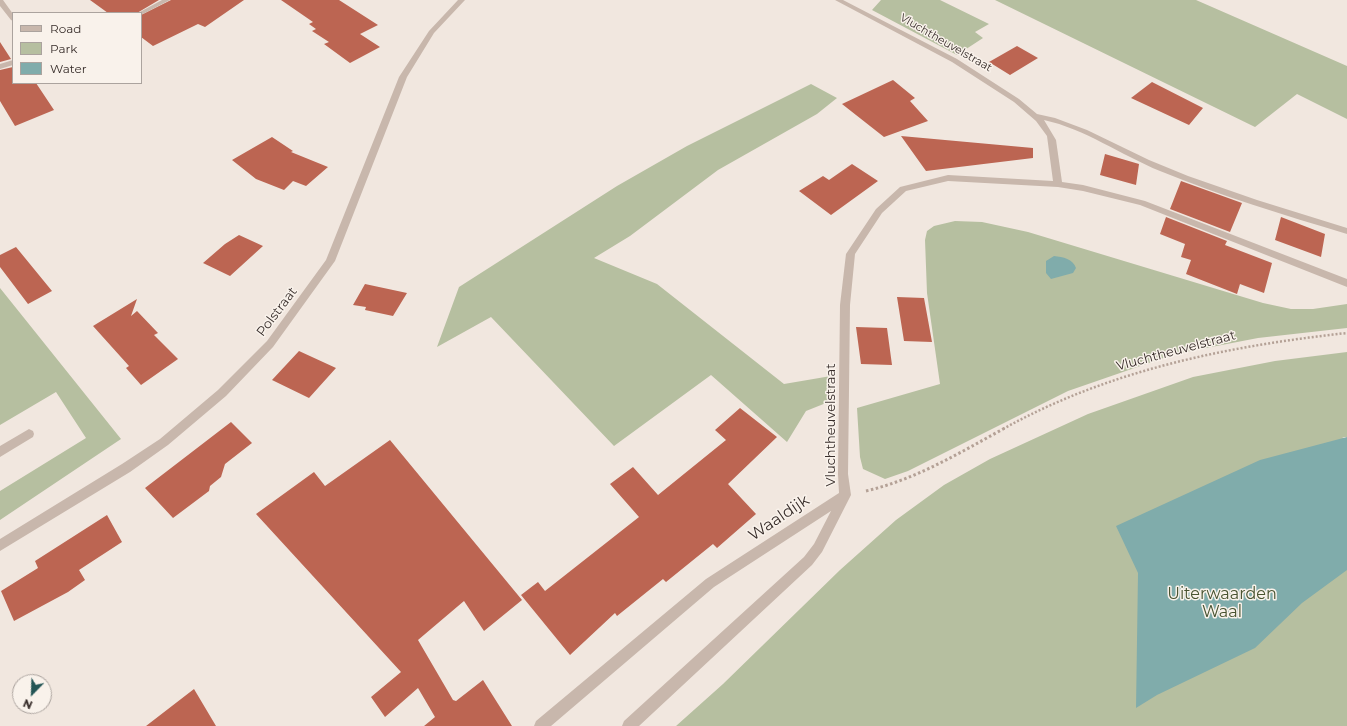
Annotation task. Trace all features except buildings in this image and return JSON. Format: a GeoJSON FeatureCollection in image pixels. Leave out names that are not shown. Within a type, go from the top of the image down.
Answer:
{"type":"FeatureCollection","features":[{"type":"Feature","properties":{"kind":"street"},"geometry":{"type":"LineString","coordinates":[[142,12],[167,0]]}},
{"type":"Feature","properties":{"kind":"street","name":"Polstraat"},"geometry":{"type":"LineString","coordinates":[[0,545],[126,468],[164,442],[222,393],[270,344],[330,261],[403,77],[431,32],[462,0]]}},
{"type":"Feature","properties":{"kind":"street","name":"Vluchtheuvelstraat"},"geometry":{"type":"LineString","coordinates":[[838,0],[899,30],[996,86],[1036,116],[1051,136],[1058,184]]}},
{"type":"Feature","properties":{"kind":"street"},"geometry":{"type":"LineString","coordinates":[[0,1],[12,18]]}},
{"type":"Feature","properties":{"kind":"street"},"geometry":{"type":"LineString","coordinates":[[0,67],[12,62]]}},
{"type":"Feature","properties":{"kind":"street","name":"Vluchtheuvelstraat"},"geometry":{"type":"LineString","coordinates":[[1036,116],[1057,119],[1168,171],[1245,199],[1347,231]]}},
{"type":"Feature","properties":{"kind":"street","name":"Vluchtheuvelstraat"},"geometry":{"type":"LineString","coordinates":[[845,495],[843,474],[845,305],[851,254],[879,211],[903,189],[948,178],[1058,184],[1083,188],[1142,203],[1347,283]]}},
{"type":"Feature","properties":{"kind":"street"},"geometry":{"type":"LineString","coordinates":[[0,452],[29,434]]}},
{"type":"Feature","properties":{"kind":"street"},"geometry":{"type":"LineString","coordinates":[[629,726],[808,561],[818,548],[845,495]]}},
{"type":"Feature","properties":{"kind":"street","name":"Waaldijk"},"geometry":{"type":"LineString","coordinates":[[541,726],[710,583],[845,495]]}},
{"type":"Feature","properties":{"kind":"path","name":"Vluchtheuvelstraat"},"geometry":{"type":"LineString","coordinates":[[845,495],[874,490],[910,479],[1034,412],[1075,394],[1156,366],[1252,344],[1347,333]]}},
{"type":"Feature","properties":{"kind":"green space"},"geometry":{"type":"Polygon","coordinates":[[[881,0],[940,0],[989,24],[975,32],[983,38],[957,55],[872,10],[881,0]]]}},
{"type":"Feature","properties":{"kind":"green space"},"geometry":{"type":"Polygon","coordinates":[[[995,0],[1196,0],[1347,66],[1347,119],[1297,94],[1255,127],[995,0]]]}},
{"type":"Feature","properties":{"kind":"green space"},"geometry":{"type":"Polygon","coordinates":[[[811,84],[837,98],[817,114],[718,170],[630,236],[594,258],[657,284],[784,384],[831,376],[831,401],[806,411],[787,442],[711,375],[614,446],[491,317],[437,347],[459,287],[617,186],[687,146],[811,84]]]}},
{"type":"Feature","properties":{"kind":"green space"},"geometry":{"type":"Polygon","coordinates":[[[955,221],[982,222],[1028,232],[1263,303],[1291,309],[1313,309],[1347,304],[1347,328],[1258,338],[1175,354],[1068,391],[908,471],[885,479],[863,469],[860,457],[857,408],[940,384],[927,293],[925,240],[927,231],[934,226],[955,221]]]}},
{"type":"Feature","properties":{"kind":"green space"},"geometry":{"type":"Polygon","coordinates":[[[0,288],[121,439],[0,520],[0,491],[86,438],[56,392],[0,425],[0,288]]]}},
{"type":"Feature","properties":{"kind":"green space","name":"Uiterwaarden Waal"},"geometry":{"type":"Polygon","coordinates":[[[1347,352],[1347,437],[1342,437],[1347,439],[1347,726],[676,726],[723,684],[840,570],[896,520],[944,485],[990,459],[1088,414],[1193,377],[1275,361],[1347,352]]]}},
{"type":"Feature","properties":{"kind":"water"},"geometry":{"type":"Polygon","coordinates":[[[1054,256],[1073,262],[1076,268],[1073,273],[1051,279],[1046,273],[1046,261],[1054,256]]]}},
{"type":"Feature","properties":{"kind":"water"},"geometry":{"type":"Polygon","coordinates":[[[1347,437],[1347,570],[1302,603],[1255,648],[1157,695],[1136,708],[1138,573],[1116,526],[1260,460],[1347,437]]]}}]}
